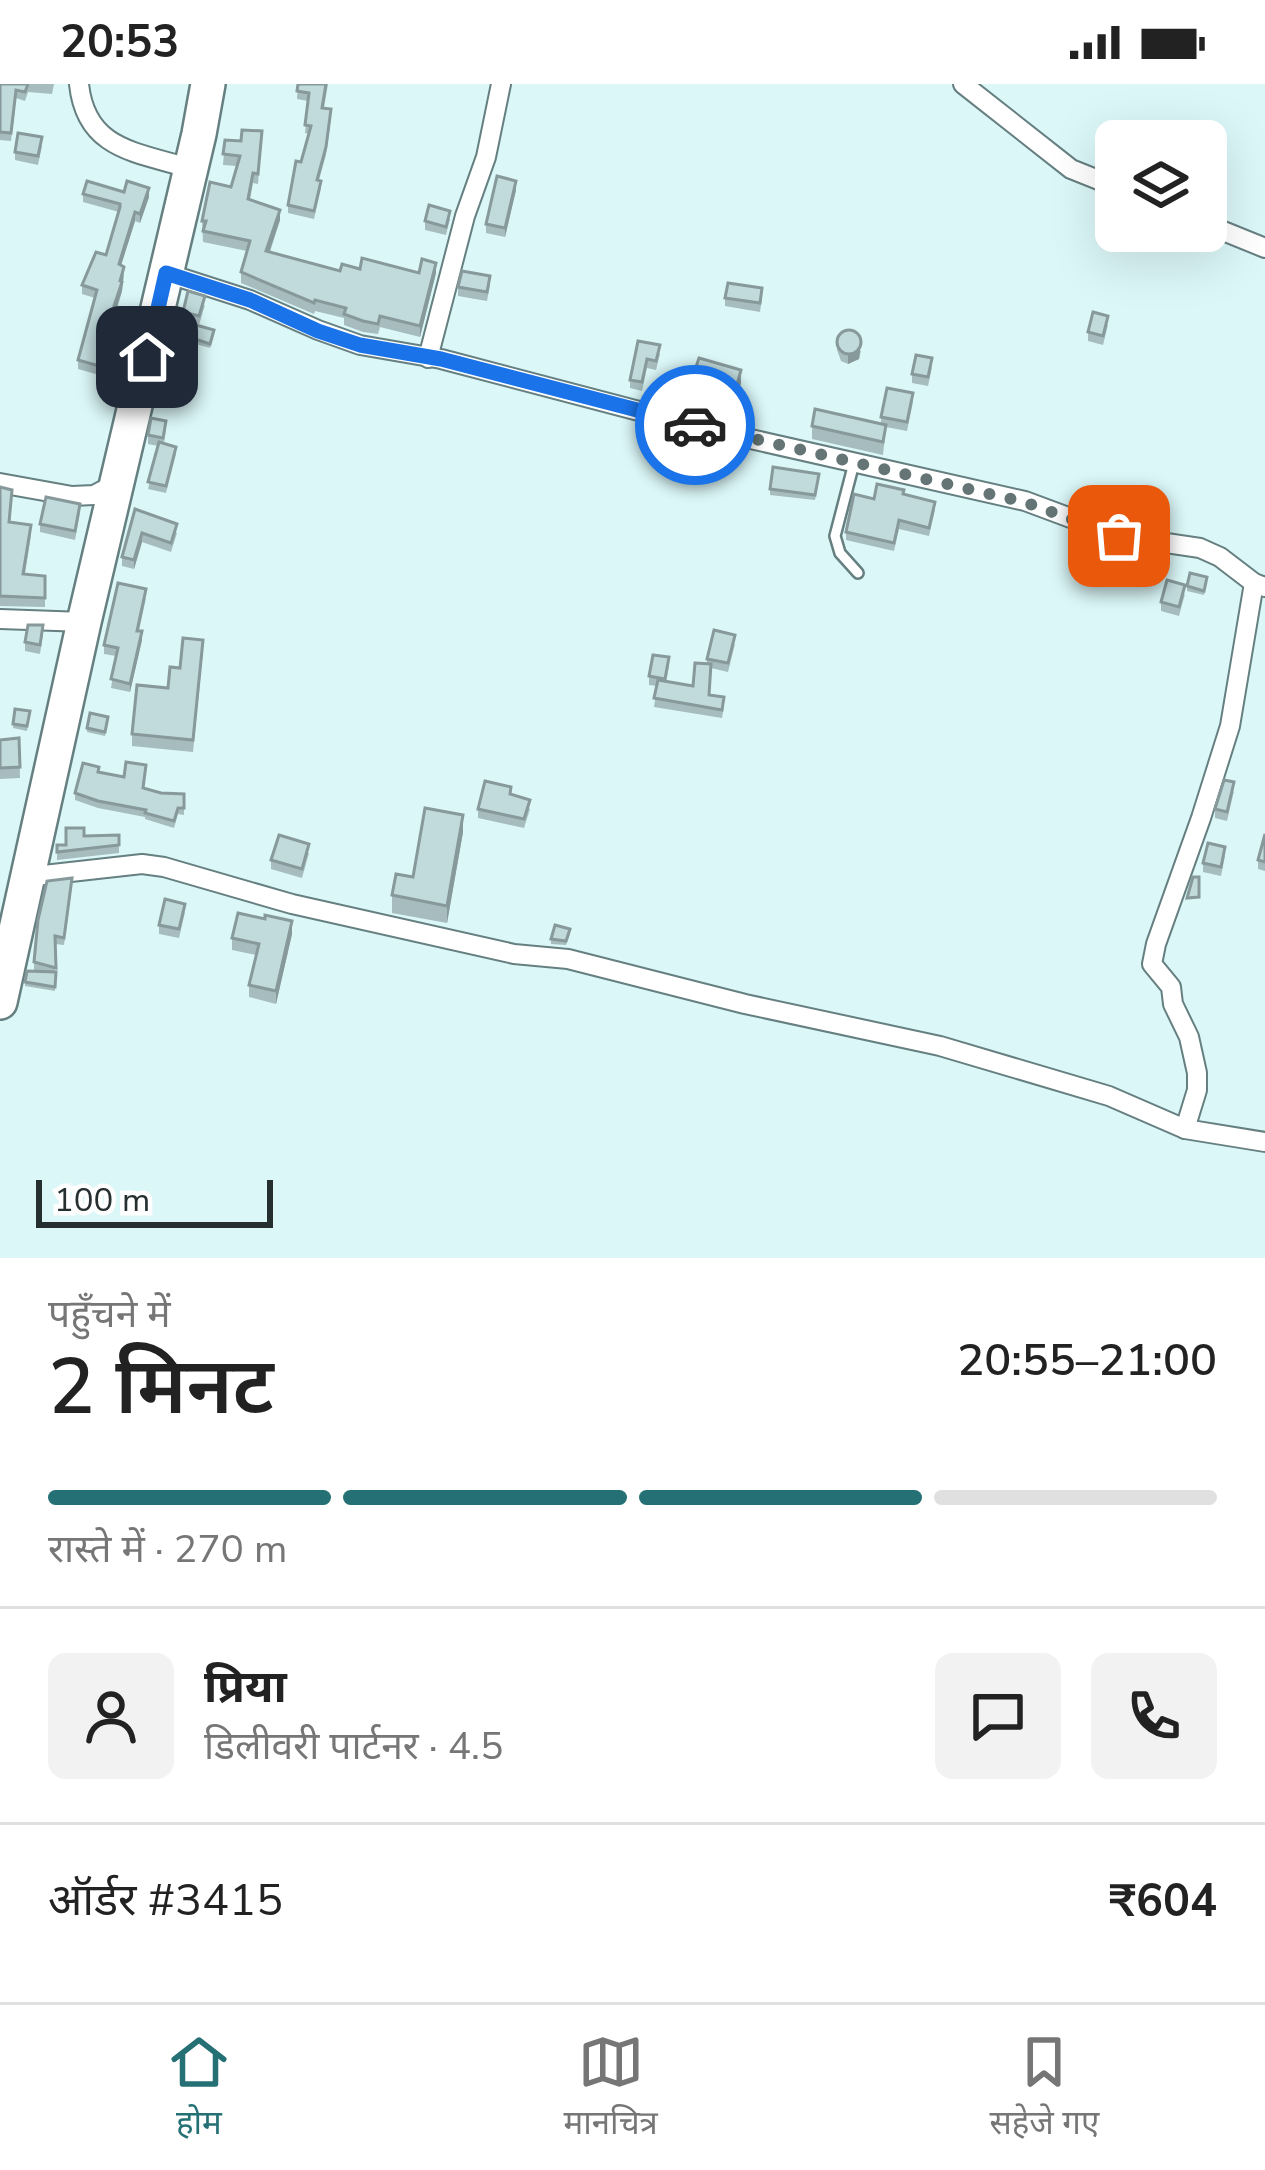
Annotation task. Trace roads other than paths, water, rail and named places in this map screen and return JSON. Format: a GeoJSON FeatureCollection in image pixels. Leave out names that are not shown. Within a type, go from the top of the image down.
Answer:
{"type":"FeatureCollection","features":[{"type":"Feature","properties":{"kind":"highway"},"geometry":{"type":"LineString","coordinates":[[2,984],[208,84]]}},
{"type":"Feature","properties":{"kind":"street"},"geometry":{"type":"LineString","coordinates":[[79,84],[89,121],[107,142],[191,169]]}},
{"type":"Feature","properties":{"kind":"street"},"geometry":{"type":"LineString","coordinates":[[428,358],[464,216],[486,158],[502,84]]}},
{"type":"Feature","properties":{"kind":"street"},"geometry":{"type":"LineString","coordinates":[[963,84],[1071,169],[1095,179]]}},
{"type":"Feature","properties":{"kind":"street"},"geometry":{"type":"LineString","coordinates":[[1227,233],[1265,248]]}},
{"type":"Feature","properties":{"kind":"street"},"geometry":{"type":"LineString","coordinates":[[166,273],[250,300],[338,338],[1024,502],[1119,536],[1210,551],[1260,585],[1229,726],[1152,964],[1171,986],[1197,1073],[1185,1129]]}},
{"type":"Feature","properties":{"kind":"street"},"geometry":{"type":"LineString","coordinates":[[0,483],[72,496],[94,495],[117,483]]}},
{"type":"Feature","properties":{"kind":"street"},"geometry":{"type":"LineString","coordinates":[[0,619],[84,622]]}},
{"type":"Feature","properties":{"kind":"street"},"geometry":{"type":"LineString","coordinates":[[26,877],[142,864],[164,866],[292,904],[514,953],[568,959],[940,1046],[1109,1096],[1185,1129],[1265,1142]]}},
{"type":"Feature","properties":{"kind":"lane"},"geometry":{"type":"LineString","coordinates":[[854,462],[835,536],[840,554],[858,573]]}}]}
